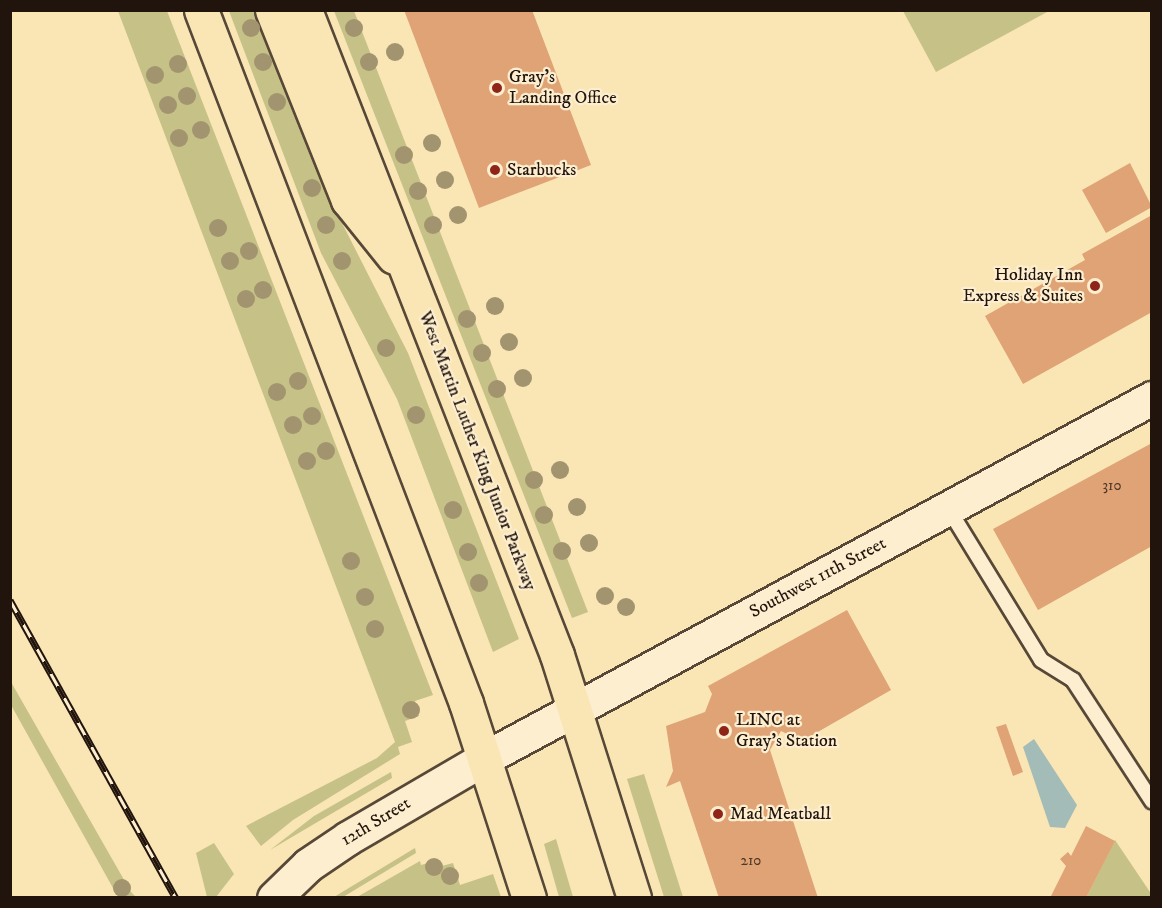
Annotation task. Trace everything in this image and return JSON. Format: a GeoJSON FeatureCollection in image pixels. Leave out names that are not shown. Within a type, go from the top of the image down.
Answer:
{"type":"FeatureCollection","features":[{"type":"Feature","properties":{"kind":"main road"},"geometry":{"type":"LineString","coordinates":[[201,10],[320,313],[485,758],[529,897]]}},
{"type":"Feature","properties":{"kind":"main road"},"geometry":{"type":"LineString","coordinates":[[272,10],[348,200],[365,226],[406,269]]}},
{"type":"Feature","properties":{"kind":"main road","name":"West Martin Luther King Junior Parkway"},"geometry":{"type":"LineString","coordinates":[[305,10],[576,710],[634,897]]}},
{"type":"Feature","properties":{"kind":"street","name":"Southwest 11th Street"},"geometry":{"type":"LineString","coordinates":[[485,758],[1152,398]]}},
{"type":"Feature","properties":{"kind":"street","name":"12th Street"},"geometry":{"type":"LineString","coordinates":[[274,897],[308,865],[348,838],[485,758]]}},
{"type":"Feature","properties":{"kind":"lane"},"geometry":{"type":"LineString","coordinates":[[948,508],[1041,660],[1073,680],[1152,801]]}},
{"type":"Feature","properties":{"kind":"shaded area"},"geometry":{"type":"Polygon","coordinates":[[[118,11],[167,11],[433,695],[415,701],[419,716],[405,721],[412,742],[398,747],[400,754],[293,820],[261,846],[246,826],[377,758],[395,742],[118,11]]]}},
{"type":"Feature","properties":{"kind":"shaded area"},"geometry":{"type":"Polygon","coordinates":[[[229,11],[257,11],[342,223],[408,353],[519,639],[493,652],[397,399],[321,253],[229,11]]]}},
{"type":"Feature","properties":{"kind":"shaded area"},"geometry":{"type":"Polygon","coordinates":[[[334,11],[354,11],[588,612],[572,618],[334,11]]]}},
{"type":"Feature","properties":{"kind":"shaded area"},"geometry":{"type":"Polygon","coordinates":[[[903,11],[1049,11],[936,72],[903,11]]]}},
{"type":"Feature","properties":{"kind":"shaded area"},"geometry":{"type":"Polygon","coordinates":[[[11,682],[131,892],[136,897],[118,897],[11,705],[11,682]]]}},
{"type":"Feature","properties":{"kind":"shaded area"},"geometry":{"type":"Polygon","coordinates":[[[391,772],[392,778],[270,850],[314,816],[391,772]]]}},
{"type":"Feature","properties":{"kind":"shaded area"},"geometry":{"type":"Polygon","coordinates":[[[644,774],[683,897],[664,897],[627,779],[644,774]]]}},
{"type":"Feature","properties":{"kind":"shaded area"},"geometry":{"type":"Polygon","coordinates":[[[556,839],[573,897],[559,897],[544,844],[556,839]]]}},
{"type":"Feature","properties":{"kind":"shaded area"},"geometry":{"type":"Polygon","coordinates":[[[1115,840],[1152,895],[1151,898],[1086,898],[1115,840]]]}},
{"type":"Feature","properties":{"kind":"shaded area"},"geometry":{"type":"Polygon","coordinates":[[[214,843],[234,874],[216,897],[207,897],[196,853],[214,843]]]}},
{"type":"Feature","properties":{"kind":"shaded area"},"geometry":{"type":"Polygon","coordinates":[[[415,848],[416,853],[343,897],[334,897],[415,848]]]}},
{"type":"Feature","properties":{"kind":"shaded area"},"geometry":{"type":"Polygon","coordinates":[[[420,861],[421,865],[436,861],[438,867],[453,863],[460,885],[493,874],[501,897],[357,897],[420,861]]]}},
{"type":"Feature","properties":{"kind":"water"},"geometry":{"type":"Polygon","coordinates":[[[1034,739],[1077,805],[1065,828],[1050,827],[1023,747],[1034,739]]]}},
{"type":"Feature","properties":{"kind":"building","name":"Gray's Landing Office"},"geometry":{"type":"Polygon","coordinates":[[[404,10],[532,10],[591,165],[479,208],[404,10]]]}},
{"type":"Feature","properties":{"kind":"building"},"geometry":{"type":"Polygon","coordinates":[[[1130,163],[1152,207],[1106,233],[1082,190],[1130,163]]]}},
{"type":"Feature","properties":{"kind":"building","name":"Holiday Inn Express & Suites"},"geometry":{"type":"Polygon","coordinates":[[[1152,215],[1152,312],[1023,384],[985,316],[1085,260],[1082,254],[1152,215]]]}},
{"type":"Feature","properties":{"kind":"building"},"geometry":{"type":"Polygon","coordinates":[[[1152,443],[1152,546],[1038,610],[993,529],[1152,443]]]}},
{"type":"Feature","properties":{"kind":"building"},"geometry":{"type":"Polygon","coordinates":[[[847,610],[891,690],[802,741],[781,731],[770,750],[818,898],[719,898],[680,781],[666,787],[673,771],[666,726],[705,712],[712,694],[708,686],[847,610]]]}},
{"type":"Feature","properties":{"kind":"building"},"geometry":{"type":"Polygon","coordinates":[[[1006,724],[1023,772],[1013,776],[996,727],[1006,724]]]}},
{"type":"Feature","properties":{"kind":"building"},"geometry":{"type":"Polygon","coordinates":[[[1086,826],[1115,841],[1086,898],[1050,898],[1066,866],[1060,859],[1068,852],[1071,856],[1086,826]]]}},
{"type":"Feature","properties":{"kind":"railway"},"geometry":{"type":"LineString","coordinates":[[10,600],[176,898]]}},
{"type":"Feature","properties":{"kind":"place","name":"Gray's Landing Office"},"geometry":{"type":"Point","coordinates":[497,88]}},
{"type":"Feature","properties":{"kind":"place","name":"Starbucks"},"geometry":{"type":"Point","coordinates":[495,170]}},
{"type":"Feature","properties":{"kind":"place","name":"Holiday Inn Express & Suites"},"geometry":{"type":"Point","coordinates":[1095,286]}},
{"type":"Feature","properties":{"kind":"place","name":"LINC at Gray's Station"},"geometry":{"type":"Point","coordinates":[724,731]}},
{"type":"Feature","properties":{"kind":"place","name":"Mad Meatball"},"geometry":{"type":"Point","coordinates":[718,814]}}]}
